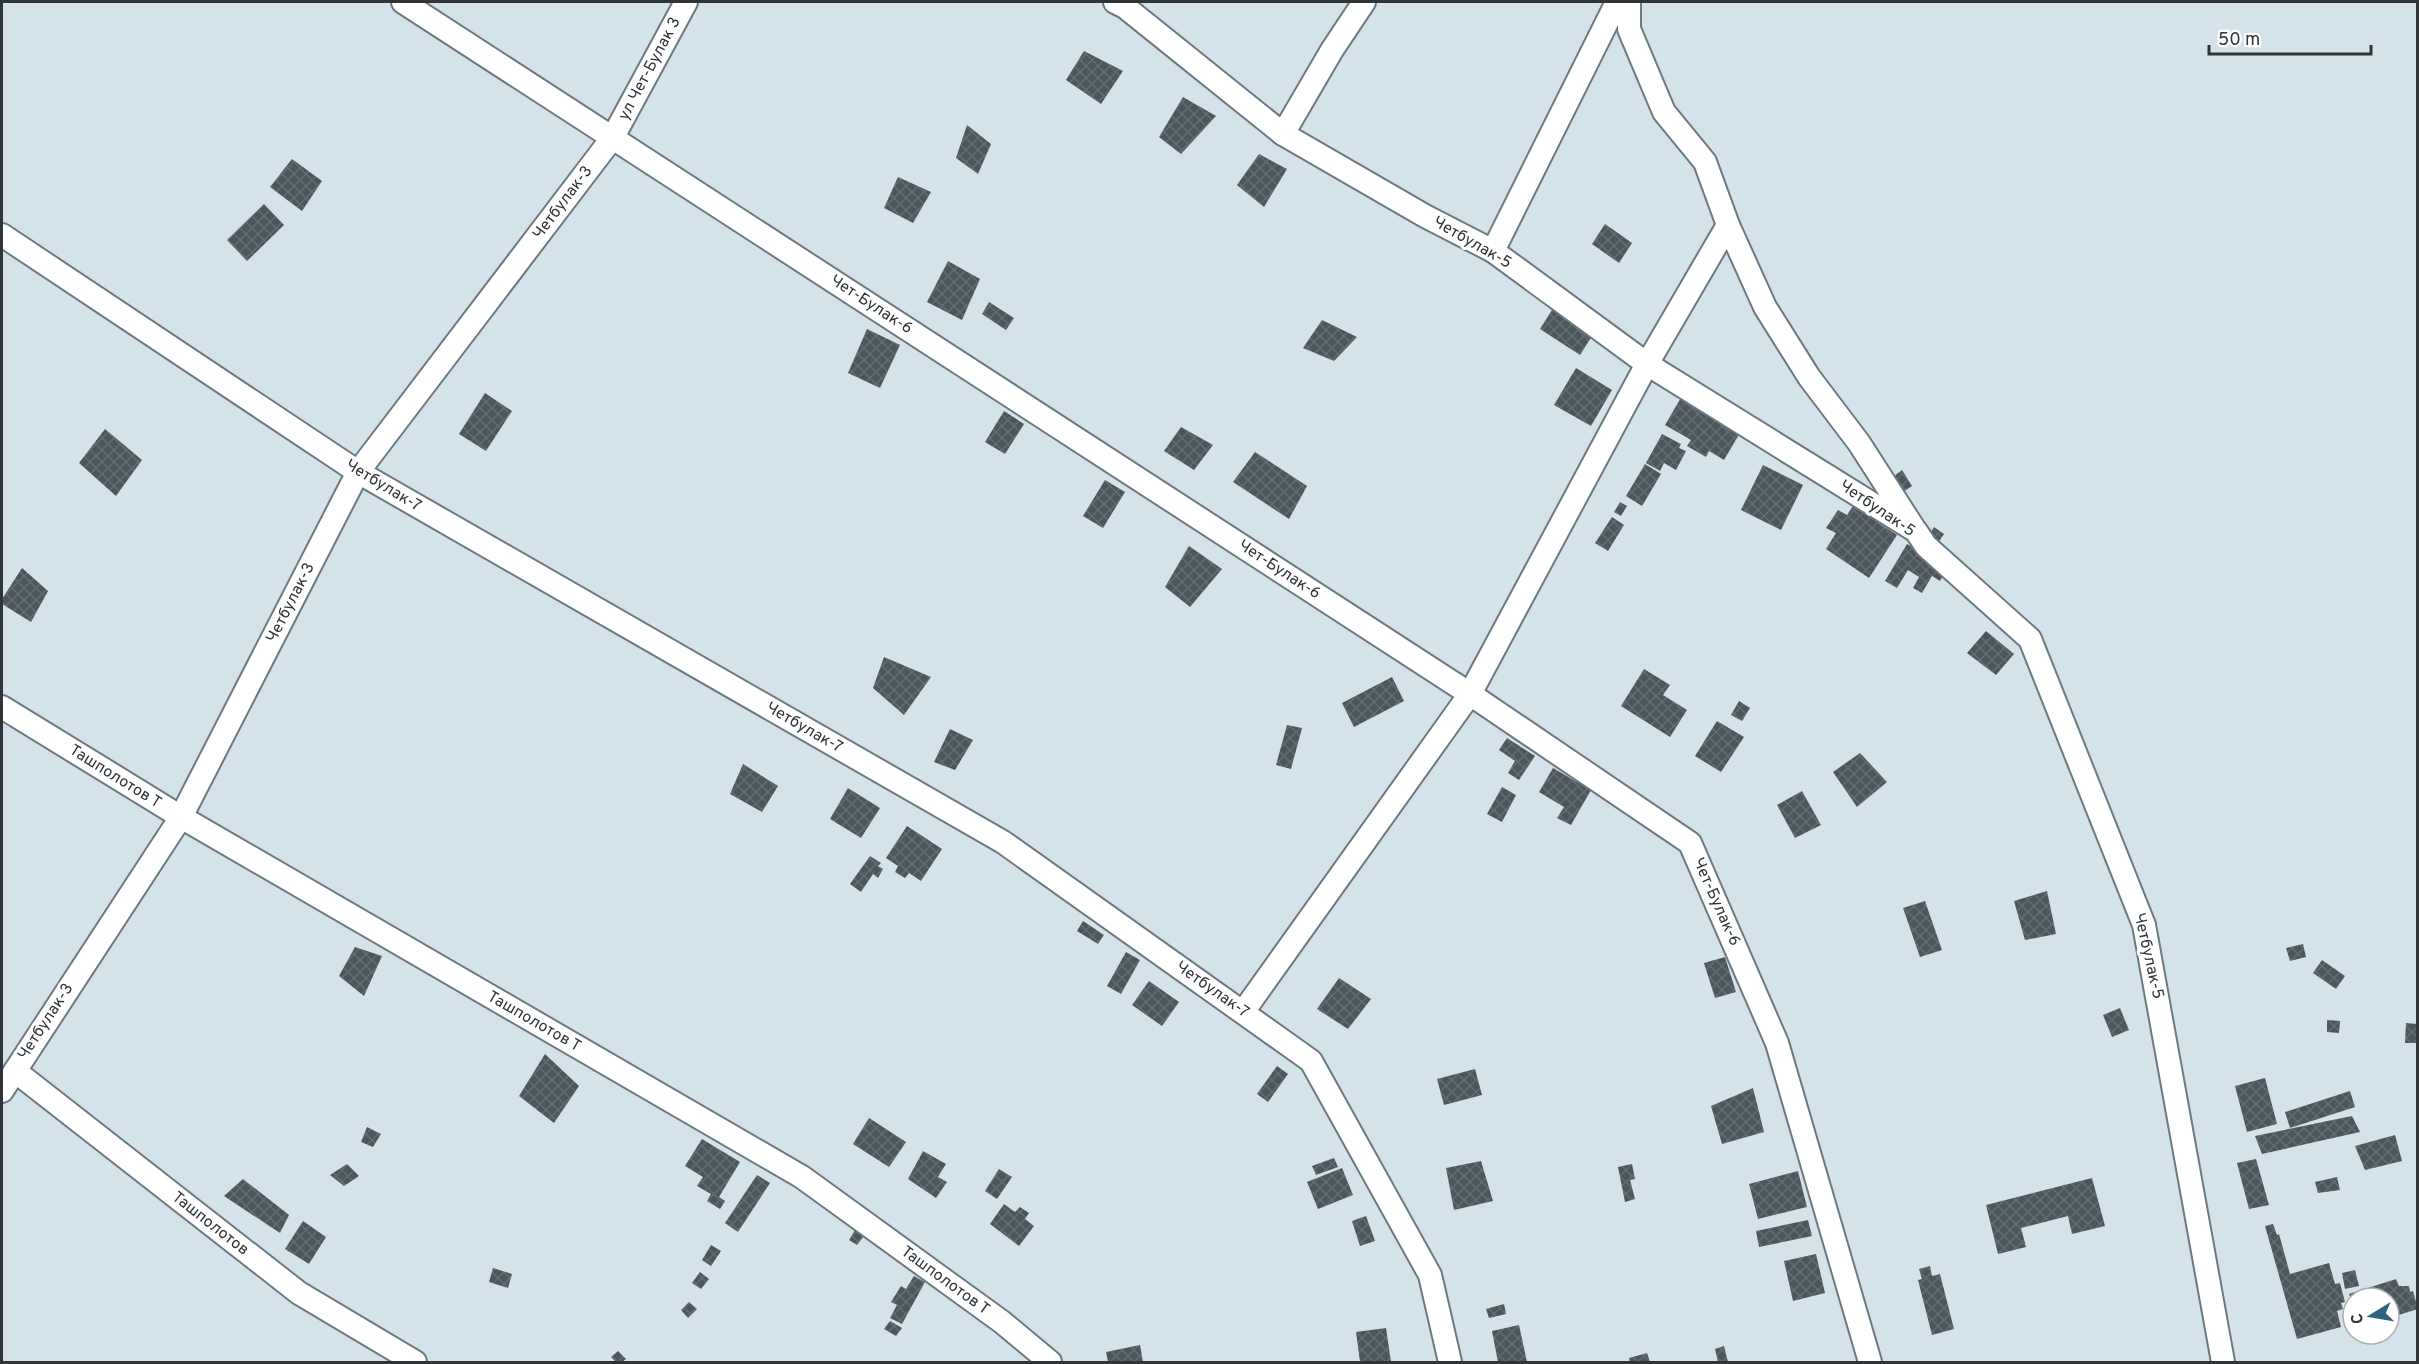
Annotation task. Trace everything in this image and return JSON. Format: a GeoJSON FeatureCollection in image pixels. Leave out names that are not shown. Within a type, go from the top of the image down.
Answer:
{"type":"FeatureCollection","features":[{"type":"Feature","properties":{"kind":"street","name":"Чет-Булак-6"},"geometry":{"type":"LineString","coordinates":[[403,2],[1470,694],[1690,843],[1777,1043],[1870,1362]]}},
{"type":"Feature","properties":{"kind":"street","name":"ул Чет-Булак 3"},"geometry":{"type":"LineString","coordinates":[[613,137],[686,2]]}},
{"type":"Feature","properties":{"kind":"street"},"geometry":{"type":"LineString","coordinates":[[1283,134],[1332,50],[1364,2]]}},
{"type":"Feature","properties":{"kind":"street"},"geometry":{"type":"LineString","coordinates":[[1493,251],[1617,2]]}},
{"type":"Feature","properties":{"kind":"street"},"geometry":{"type":"LineString","coordinates":[[1629,2],[1629,29],[1664,111],[1705,162],[1728,225],[1765,307],[1809,377],[1859,443],[1916,531]]}},
{"type":"Feature","properties":{"kind":"street","name":"Четбулак-5"},"geometry":{"type":"LineString","coordinates":[[1122,3],[1283,134],[1425,216],[1493,251],[1647,364],[1916,531],[1926,546],[2030,639],[2144,925],[2223,1362]]}},
{"type":"Feature","properties":{"kind":"street","name":"Четбулак-3"},"geometry":{"type":"LineString","coordinates":[[2,1091],[181,817],[358,472],[613,137]]}},
{"type":"Feature","properties":{"kind":"street"},"geometry":{"type":"LineString","coordinates":[[1243,1011],[1470,694],[1647,364],[1728,225]]}},
{"type":"Feature","properties":{"kind":"street","name":"Четбулак-7"},"geometry":{"type":"LineString","coordinates":[[2,235],[358,472],[1003,842],[1311,1060],[1430,1275],[1450,1362]]}},
{"type":"Feature","properties":{"kind":"street","name":"Ташполотов Т"},"geometry":{"type":"LineString","coordinates":[[2,707],[181,817],[802,1178],[1002,1322],[1050,1362]]}},
{"type":"Feature","properties":{"kind":"street","name":"Ташполотов"},"geometry":{"type":"LineString","coordinates":[[15,1071],[299,1293],[415,1362]]}},
{"type":"Feature","properties":{"kind":"building"},"geometry":{"type":"Polygon","coordinates":[[[1084,51],[1123,71],[1101,104],[1066,80],[1084,51]]]}},
{"type":"Feature","properties":{"kind":"building"},"geometry":{"type":"Polygon","coordinates":[[[1183,97],[1216,116],[1181,154],[1159,137],[1183,97]]]}},
{"type":"Feature","properties":{"kind":"building"},"geometry":{"type":"Polygon","coordinates":[[[967,125],[991,144],[978,174],[956,158],[967,125]]]}},
{"type":"Feature","properties":{"kind":"building"},"geometry":{"type":"Polygon","coordinates":[[[1259,154],[1287,169],[1264,207],[1237,185],[1259,154]]]}},
{"type":"Feature","properties":{"kind":"building"},"geometry":{"type":"Polygon","coordinates":[[[292,159],[322,181],[302,211],[270,187],[292,159]]]}},
{"type":"Feature","properties":{"kind":"building"},"geometry":{"type":"Polygon","coordinates":[[[898,177],[931,192],[913,223],[884,208],[898,177]]]}},
{"type":"Feature","properties":{"kind":"building"},"geometry":{"type":"Polygon","coordinates":[[[264,204],[284,225],[247,261],[227,240],[264,204]]]}},
{"type":"Feature","properties":{"kind":"building"},"geometry":{"type":"Polygon","coordinates":[[[1605,224],[1632,243],[1619,263],[1592,244],[1605,224]]]}},
{"type":"Feature","properties":{"kind":"building"},"geometry":{"type":"Polygon","coordinates":[[[948,261],[980,279],[962,320],[927,302],[948,261]]]}},
{"type":"Feature","properties":{"kind":"building"},"geometry":{"type":"Polygon","coordinates":[[[989,302],[1014,318],[1006,330],[982,314],[989,302]]]}},
{"type":"Feature","properties":{"kind":"building"},"geometry":{"type":"Polygon","coordinates":[[[1552,310],[1592,336],[1580,355],[1540,329],[1552,310]]]}},
{"type":"Feature","properties":{"kind":"building"},"geometry":{"type":"Polygon","coordinates":[[[1322,320],[1357,337],[1334,361],[1303,348],[1322,320]]]}},
{"type":"Feature","properties":{"kind":"building"},"geometry":{"type":"Polygon","coordinates":[[[867,329],[900,345],[880,388],[848,373],[867,329]]]}},
{"type":"Feature","properties":{"kind":"building"},"geometry":{"type":"Polygon","coordinates":[[[1576,368],[1612,390],[1591,426],[1554,405],[1576,368]]]}},
{"type":"Feature","properties":{"kind":"building"},"geometry":{"type":"Polygon","coordinates":[[[485,393],[512,411],[486,451],[459,434],[485,393]]]}},
{"type":"Feature","properties":{"kind":"building"},"geometry":{"type":"Polygon","coordinates":[[[1682,396],[1741,431],[1724,460],[1709,451],[1706,457],[1687,446],[1691,440],[1665,425],[1682,396]]]}},
{"type":"Feature","properties":{"kind":"building"},"geometry":{"type":"Polygon","coordinates":[[[1004,411],[1024,424],[1005,454],[985,442],[1004,411]]]}},
{"type":"Feature","properties":{"kind":"building"},"geometry":{"type":"Polygon","coordinates":[[[1181,427],[1213,445],[1194,470],[1164,451],[1181,427]]]}},
{"type":"Feature","properties":{"kind":"building"},"geometry":{"type":"Polygon","coordinates":[[[105,429],[142,460],[116,496],[79,463],[105,429]]]}},
{"type":"Feature","properties":{"kind":"building"},"geometry":{"type":"Polygon","coordinates":[[[1662,434],[1681,444],[1679,448],[1686,451],[1676,470],[1664,463],[1660,471],[1646,463],[1662,434]]]}},
{"type":"Feature","properties":{"kind":"building"},"geometry":{"type":"Polygon","coordinates":[[[1255,452],[1307,486],[1289,519],[1233,482],[1255,452]]]}},
{"type":"Feature","properties":{"kind":"building"},"geometry":{"type":"Polygon","coordinates":[[[1645,464],[1661,474],[1642,506],[1626,496],[1645,464]]]}},
{"type":"Feature","properties":{"kind":"building"},"geometry":{"type":"Polygon","coordinates":[[[1763,465],[1803,485],[1781,530],[1741,510],[1763,465]]]}},
{"type":"Feature","properties":{"kind":"building"},"geometry":{"type":"Polygon","coordinates":[[[1902,470],[1912,486],[1903,492],[1893,477],[1902,470]]]}},
{"type":"Feature","properties":{"kind":"building"},"geometry":{"type":"Polygon","coordinates":[[[1105,480],[1125,492],[1103,528],[1083,516],[1105,480]]]}},
{"type":"Feature","properties":{"kind":"building"},"geometry":{"type":"Polygon","coordinates":[[[1620,502],[1627,506],[1621,516],[1614,512],[1620,502]]]}},
{"type":"Feature","properties":{"kind":"building"},"geometry":{"type":"Polygon","coordinates":[[[1853,506],[1897,535],[1869,578],[1826,549],[1836,533],[1826,528],[1838,510],[1847,515],[1853,506]]]}},
{"type":"Feature","properties":{"kind":"building"},"geometry":{"type":"Polygon","coordinates":[[[1612,517],[1624,525],[1608,551],[1595,543],[1612,517]]]}},
{"type":"Feature","properties":{"kind":"building"},"geometry":{"type":"Polygon","coordinates":[[[1934,527],[1944,534],[1936,546],[1926,539],[1934,527]]]}},
{"type":"Feature","properties":{"kind":"building"},"geometry":{"type":"Polygon","coordinates":[[[1907,544],[1948,568],[1940,581],[1932,576],[1922,593],[1913,588],[1919,577],[1908,570],[1897,588],[1885,581],[1907,544]]]}},
{"type":"Feature","properties":{"kind":"building"},"geometry":{"type":"Polygon","coordinates":[[[1189,546],[1222,569],[1190,607],[1165,587],[1189,546]]]}},
{"type":"Feature","properties":{"kind":"building"},"geometry":{"type":"Polygon","coordinates":[[[22,568],[48,591],[31,622],[2,604],[2,599],[22,568]]]}},
{"type":"Feature","properties":{"kind":"building"},"geometry":{"type":"Polygon","coordinates":[[[1986,631],[2014,654],[1996,675],[1967,653],[1986,631]]]}},
{"type":"Feature","properties":{"kind":"building"},"geometry":{"type":"Polygon","coordinates":[[[884,657],[931,677],[904,715],[873,688],[884,657]]]}},
{"type":"Feature","properties":{"kind":"building"},"geometry":{"type":"Polygon","coordinates":[[[1644,669],[1670,685],[1663,695],[1687,710],[1670,737],[1621,706],[1644,669]]]}},
{"type":"Feature","properties":{"kind":"building"},"geometry":{"type":"Polygon","coordinates":[[[1392,677],[1404,701],[1354,727],[1342,703],[1392,677]]]}},
{"type":"Feature","properties":{"kind":"building"},"geometry":{"type":"Polygon","coordinates":[[[1739,701],[1750,708],[1742,721],[1731,715],[1739,701]]]}},
{"type":"Feature","properties":{"kind":"building"},"geometry":{"type":"Polygon","coordinates":[[[1717,721],[1744,737],[1721,772],[1695,756],[1717,721]]]}},
{"type":"Feature","properties":{"kind":"building"},"geometry":{"type":"Polygon","coordinates":[[[1287,725],[1302,728],[1291,769],[1276,765],[1287,725]]]}},
{"type":"Feature","properties":{"kind":"building"},"geometry":{"type":"Polygon","coordinates":[[[950,729],[973,740],[955,770],[934,762],[950,729]]]}},
{"type":"Feature","properties":{"kind":"building"},"geometry":{"type":"Polygon","coordinates":[[[1507,738],[1535,756],[1519,780],[1508,773],[1515,761],[1499,750],[1507,738]]]}},
{"type":"Feature","properties":{"kind":"building"},"geometry":{"type":"Polygon","coordinates":[[[1860,753],[1887,782],[1857,807],[1833,772],[1860,753]]]}},
{"type":"Feature","properties":{"kind":"building"},"geometry":{"type":"Polygon","coordinates":[[[743,764],[778,786],[762,812],[730,794],[743,764]]]}},
{"type":"Feature","properties":{"kind":"building"},"geometry":{"type":"Polygon","coordinates":[[[1553,768],[1591,790],[1571,825],[1557,818],[1564,807],[1539,792],[1553,768]]]}},
{"type":"Feature","properties":{"kind":"building"},"geometry":{"type":"Polygon","coordinates":[[[1502,787],[1516,795],[1502,822],[1487,814],[1502,787]]]}},
{"type":"Feature","properties":{"kind":"building"},"geometry":{"type":"Polygon","coordinates":[[[848,788],[880,808],[861,838],[830,819],[848,788]]]}},
{"type":"Feature","properties":{"kind":"building"},"geometry":{"type":"Polygon","coordinates":[[[1802,791],[1821,825],[1795,838],[1777,805],[1802,791]]]}},
{"type":"Feature","properties":{"kind":"building"},"geometry":{"type":"Polygon","coordinates":[[[907,826],[942,849],[921,881],[909,873],[905,878],[895,872],[898,866],[886,858],[907,826]]]}},
{"type":"Feature","properties":{"kind":"building"},"geometry":{"type":"Polygon","coordinates":[[[870,856],[881,863],[878,866],[883,869],[878,878],[873,874],[861,892],[850,884],[870,856]]]}},
{"type":"Feature","properties":{"kind":"building"},"geometry":{"type":"Polygon","coordinates":[[[2047,891],[2056,934],[2025,940],[2014,901],[2047,891]]]}},
{"type":"Feature","properties":{"kind":"building"},"geometry":{"type":"Polygon","coordinates":[[[1925,901],[1942,950],[1920,957],[1903,908],[1925,901]]]}},
{"type":"Feature","properties":{"kind":"building"},"geometry":{"type":"Polygon","coordinates":[[[1083,921],[1104,935],[1098,944],[1077,931],[1083,921]]]}},
{"type":"Feature","properties":{"kind":"building"},"geometry":{"type":"Polygon","coordinates":[[[2303,944],[2306,957],[2290,961],[2286,948],[2303,944]]]}},
{"type":"Feature","properties":{"kind":"building"},"geometry":{"type":"Polygon","coordinates":[[[355,947],[382,956],[364,996],[339,976],[355,947]]]}},
{"type":"Feature","properties":{"kind":"building"},"geometry":{"type":"Polygon","coordinates":[[[1126,952],[1140,960],[1121,994],[1107,986],[1126,952]]]}},
{"type":"Feature","properties":{"kind":"building"},"geometry":{"type":"Polygon","coordinates":[[[1725,957],[1736,992],[1715,998],[1704,963],[1725,957]]]}},
{"type":"Feature","properties":{"kind":"building"},"geometry":{"type":"Polygon","coordinates":[[[2322,960],[2345,976],[2336,989],[2313,973],[2322,960]]]}},
{"type":"Feature","properties":{"kind":"building"},"geometry":{"type":"Polygon","coordinates":[[[1339,978],[1371,999],[1348,1029],[1317,1009],[1339,978]]]}},
{"type":"Feature","properties":{"kind":"building"},"geometry":{"type":"Polygon","coordinates":[[[1149,981],[1179,1002],[1162,1026],[1132,1005],[1149,981]]]}},
{"type":"Feature","properties":{"kind":"building"},"geometry":{"type":"Polygon","coordinates":[[[2120,1008],[2129,1030],[2112,1037],[2103,1015],[2120,1008]]]}},
{"type":"Feature","properties":{"kind":"building"},"geometry":{"type":"Polygon","coordinates":[[[2327,1020],[2340,1021],[2339,1033],[2327,1032],[2327,1020]]]}},
{"type":"Feature","properties":{"kind":"building"},"geometry":{"type":"Polygon","coordinates":[[[2406,1023],[2418,1024],[2418,1043],[2405,1043],[2406,1023]]]}},
{"type":"Feature","properties":{"kind":"building"},"geometry":{"type":"Polygon","coordinates":[[[545,1054],[579,1086],[554,1123],[519,1096],[545,1054]]]}},
{"type":"Feature","properties":{"kind":"building"},"geometry":{"type":"Polygon","coordinates":[[[1277,1066],[1288,1074],[1268,1102],[1257,1094],[1277,1066]]]}},
{"type":"Feature","properties":{"kind":"building"},"geometry":{"type":"Polygon","coordinates":[[[1475,1069],[1482,1095],[1444,1105],[1437,1079],[1475,1069]]]}},
{"type":"Feature","properties":{"kind":"building"},"geometry":{"type":"Polygon","coordinates":[[[2265,1078],[2277,1124],[2247,1132],[2235,1086],[2265,1078]]]}},
{"type":"Feature","properties":{"kind":"building"},"geometry":{"type":"Polygon","coordinates":[[[1753,1088],[1764,1132],[1722,1144],[1711,1106],[1753,1088]]]}},
{"type":"Feature","properties":{"kind":"building"},"geometry":{"type":"Polygon","coordinates":[[[2350,1091],[2355,1107],[2290,1128],[2285,1112],[2350,1091]]]}},
{"type":"Feature","properties":{"kind":"building"},"geometry":{"type":"Polygon","coordinates":[[[2352,1116],[2360,1132],[2262,1154],[2255,1136],[2352,1116]]]}},
{"type":"Feature","properties":{"kind":"building"},"geometry":{"type":"Polygon","coordinates":[[[869,1118],[906,1142],[889,1167],[853,1144],[869,1118]]]}},
{"type":"Feature","properties":{"kind":"building"},"geometry":{"type":"Polygon","coordinates":[[[367,1127],[381,1134],[373,1147],[361,1142],[367,1127]]]}},
{"type":"Feature","properties":{"kind":"building"},"geometry":{"type":"Polygon","coordinates":[[[2395,1135],[2402,1161],[2365,1170],[2355,1146],[2395,1135]]]}},
{"type":"Feature","properties":{"kind":"building"},"geometry":{"type":"Polygon","coordinates":[[[702,1139],[740,1162],[719,1197],[725,1201],[720,1209],[707,1201],[711,1194],[697,1186],[703,1177],[685,1166],[702,1139]]]}},
{"type":"Feature","properties":{"kind":"building"},"geometry":{"type":"Polygon","coordinates":[[[923,1151],[946,1164],[938,1177],[947,1182],[936,1198],[908,1179],[923,1151]]]}},
{"type":"Feature","properties":{"kind":"building"},"geometry":{"type":"Polygon","coordinates":[[[1334,1158],[1338,1167],[1316,1175],[1312,1166],[1334,1158]]]}},
{"type":"Feature","properties":{"kind":"building"},"geometry":{"type":"Polygon","coordinates":[[[2256,1159],[2269,1205],[2249,1209],[2237,1163],[2256,1159]]]}},
{"type":"Feature","properties":{"kind":"building"},"geometry":{"type":"Polygon","coordinates":[[[1481,1161],[1493,1201],[1454,1210],[1446,1168],[1481,1161]]]}},
{"type":"Feature","properties":{"kind":"building"},"geometry":{"type":"Polygon","coordinates":[[[347,1164],[359,1176],[344,1186],[330,1175],[347,1164]]]}},
{"type":"Feature","properties":{"kind":"building"},"geometry":{"type":"Polygon","coordinates":[[[1632,1164],[1635,1179],[1630,1180],[1635,1199],[1625,1202],[1618,1167],[1632,1164]]]}},
{"type":"Feature","properties":{"kind":"building"},"geometry":{"type":"Polygon","coordinates":[[[1342,1168],[1353,1195],[1318,1209],[1307,1182],[1342,1168]]]}},
{"type":"Feature","properties":{"kind":"building"},"geometry":{"type":"Polygon","coordinates":[[[999,1169],[1012,1177],[997,1199],[985,1191],[999,1169]]]}},
{"type":"Feature","properties":{"kind":"building"},"geometry":{"type":"Polygon","coordinates":[[[1798,1171],[1807,1207],[1758,1219],[1749,1184],[1798,1171]]]}},
{"type":"Feature","properties":{"kind":"building"},"geometry":{"type":"Polygon","coordinates":[[[757,1175],[770,1183],[738,1232],[725,1223],[757,1175]]]}},
{"type":"Feature","properties":{"kind":"building"},"geometry":{"type":"Polygon","coordinates":[[[2337,1177],[2340,1190],[2318,1193],[2315,1182],[2337,1177]]]}},
{"type":"Feature","properties":{"kind":"building"},"geometry":{"type":"Polygon","coordinates":[[[2092,1178],[2105,1226],[2072,1234],[2068,1216],[2021,1228],[2026,1247],[1998,1254],[1986,1205],[2092,1178]]]}},
{"type":"Feature","properties":{"kind":"building"},"geometry":{"type":"Polygon","coordinates":[[[243,1179],[289,1215],[280,1233],[224,1196],[243,1179]]]}},
{"type":"Feature","properties":{"kind":"building"},"geometry":{"type":"Polygon","coordinates":[[[1004,1204],[1015,1212],[1020,1207],[1029,1213],[1025,1219],[1034,1226],[1019,1246],[990,1224],[1004,1204]]]}},
{"type":"Feature","properties":{"kind":"building"},"geometry":{"type":"Polygon","coordinates":[[[1366,1216],[1375,1241],[1360,1246],[1352,1221],[1366,1216]]]}},
{"type":"Feature","properties":{"kind":"building"},"geometry":{"type":"Polygon","coordinates":[[[1808,1220],[1812,1236],[1759,1247],[1756,1231],[1808,1220]]]}},
{"type":"Feature","properties":{"kind":"building"},"geometry":{"type":"Polygon","coordinates":[[[303,1221],[326,1237],[309,1264],[285,1249],[303,1221]]]}},
{"type":"Feature","properties":{"kind":"building"},"geometry":{"type":"Polygon","coordinates":[[[2273,1224],[2277,1235],[2279,1234],[2290,1274],[2329,1263],[2335,1284],[2340,1283],[2341,1287],[2341,1310],[2337,1311],[2341,1327],[2297,1339],[2265,1226],[2273,1224]]]}},
{"type":"Feature","properties":{"kind":"building"},"geometry":{"type":"Polygon","coordinates":[[[855,1230],[864,1236],[857,1245],[849,1240],[855,1230]]]}},
{"type":"Feature","properties":{"kind":"building"},"geometry":{"type":"Polygon","coordinates":[[[711,1245],[721,1251],[711,1266],[702,1260],[711,1245]]]}},
{"type":"Feature","properties":{"kind":"building"},"geometry":{"type":"Polygon","coordinates":[[[1816,1254],[1825,1293],[1793,1301],[1784,1261],[1816,1254]]]}},
{"type":"Feature","properties":{"kind":"building"},"geometry":{"type":"Polygon","coordinates":[[[1930,1266],[1932,1276],[1940,1274],[1954,1329],[1932,1335],[1918,1280],[1922,1279],[1919,1269],[1930,1266]]]}},
{"type":"Feature","properties":{"kind":"building"},"geometry":{"type":"Polygon","coordinates":[[[493,1268],[512,1274],[508,1288],[489,1282],[493,1268]]]}},
{"type":"Feature","properties":{"kind":"building"},"geometry":{"type":"Polygon","coordinates":[[[2355,1270],[2359,1286],[2344,1286],[2342,1273],[2355,1270]]]}},
{"type":"Feature","properties":{"kind":"building"},"geometry":{"type":"Polygon","coordinates":[[[700,1272],[709,1279],[701,1289],[692,1283],[700,1272]]]}},
{"type":"Feature","properties":{"kind":"building"},"geometry":{"type":"Polygon","coordinates":[[[914,1276],[925,1282],[902,1324],[890,1318],[897,1305],[891,1302],[901,1286],[906,1289],[914,1276]]]}},
{"type":"Feature","properties":{"kind":"building"},"geometry":{"type":"Polygon","coordinates":[[[2396,1279],[2399,1286],[2374,1286],[2396,1279]]]}},
{"type":"Feature","properties":{"kind":"building"},"geometry":{"type":"Polygon","coordinates":[[[2401,1286],[2409,1286],[2410,1292],[2413,1291],[2418,1309],[2401,1314],[2401,1286]]]}},
{"type":"Feature","properties":{"kind":"building"},"geometry":{"type":"Polygon","coordinates":[[[689,1302],[697,1309],[688,1318],[681,1310],[689,1302]]]}},
{"type":"Feature","properties":{"kind":"building"},"geometry":{"type":"Polygon","coordinates":[[[1504,1304],[1506,1314],[1489,1318],[1486,1309],[1504,1304]]]}},
{"type":"Feature","properties":{"kind":"building"},"geometry":{"type":"Polygon","coordinates":[[[890,1321],[902,1328],[896,1336],[884,1329],[890,1321]]]}},
{"type":"Feature","properties":{"kind":"building"},"geometry":{"type":"Polygon","coordinates":[[[1519,1325],[1527,1362],[1498,1362],[1492,1331],[1519,1325]]]}},
{"type":"Feature","properties":{"kind":"building"},"geometry":{"type":"Polygon","coordinates":[[[1386,1328],[1391,1362],[1360,1362],[1356,1332],[1386,1328]]]}},
{"type":"Feature","properties":{"kind":"building"},"geometry":{"type":"Polygon","coordinates":[[[1140,1345],[1143,1362],[1108,1362],[1106,1352],[1140,1345]]]}},
{"type":"Feature","properties":{"kind":"building"},"geometry":{"type":"Polygon","coordinates":[[[1724,1346],[1728,1362],[1718,1362],[1715,1349],[1724,1346]]]}},
{"type":"Feature","properties":{"kind":"building"},"geometry":{"type":"Polygon","coordinates":[[[618,1351],[626,1359],[622,1362],[616,1362],[611,1357],[618,1351]]]}},
{"type":"Feature","properties":{"kind":"building"},"geometry":{"type":"Polygon","coordinates":[[[1647,1353],[1650,1362],[1630,1362],[1629,1358],[1647,1353]]]}}]}
